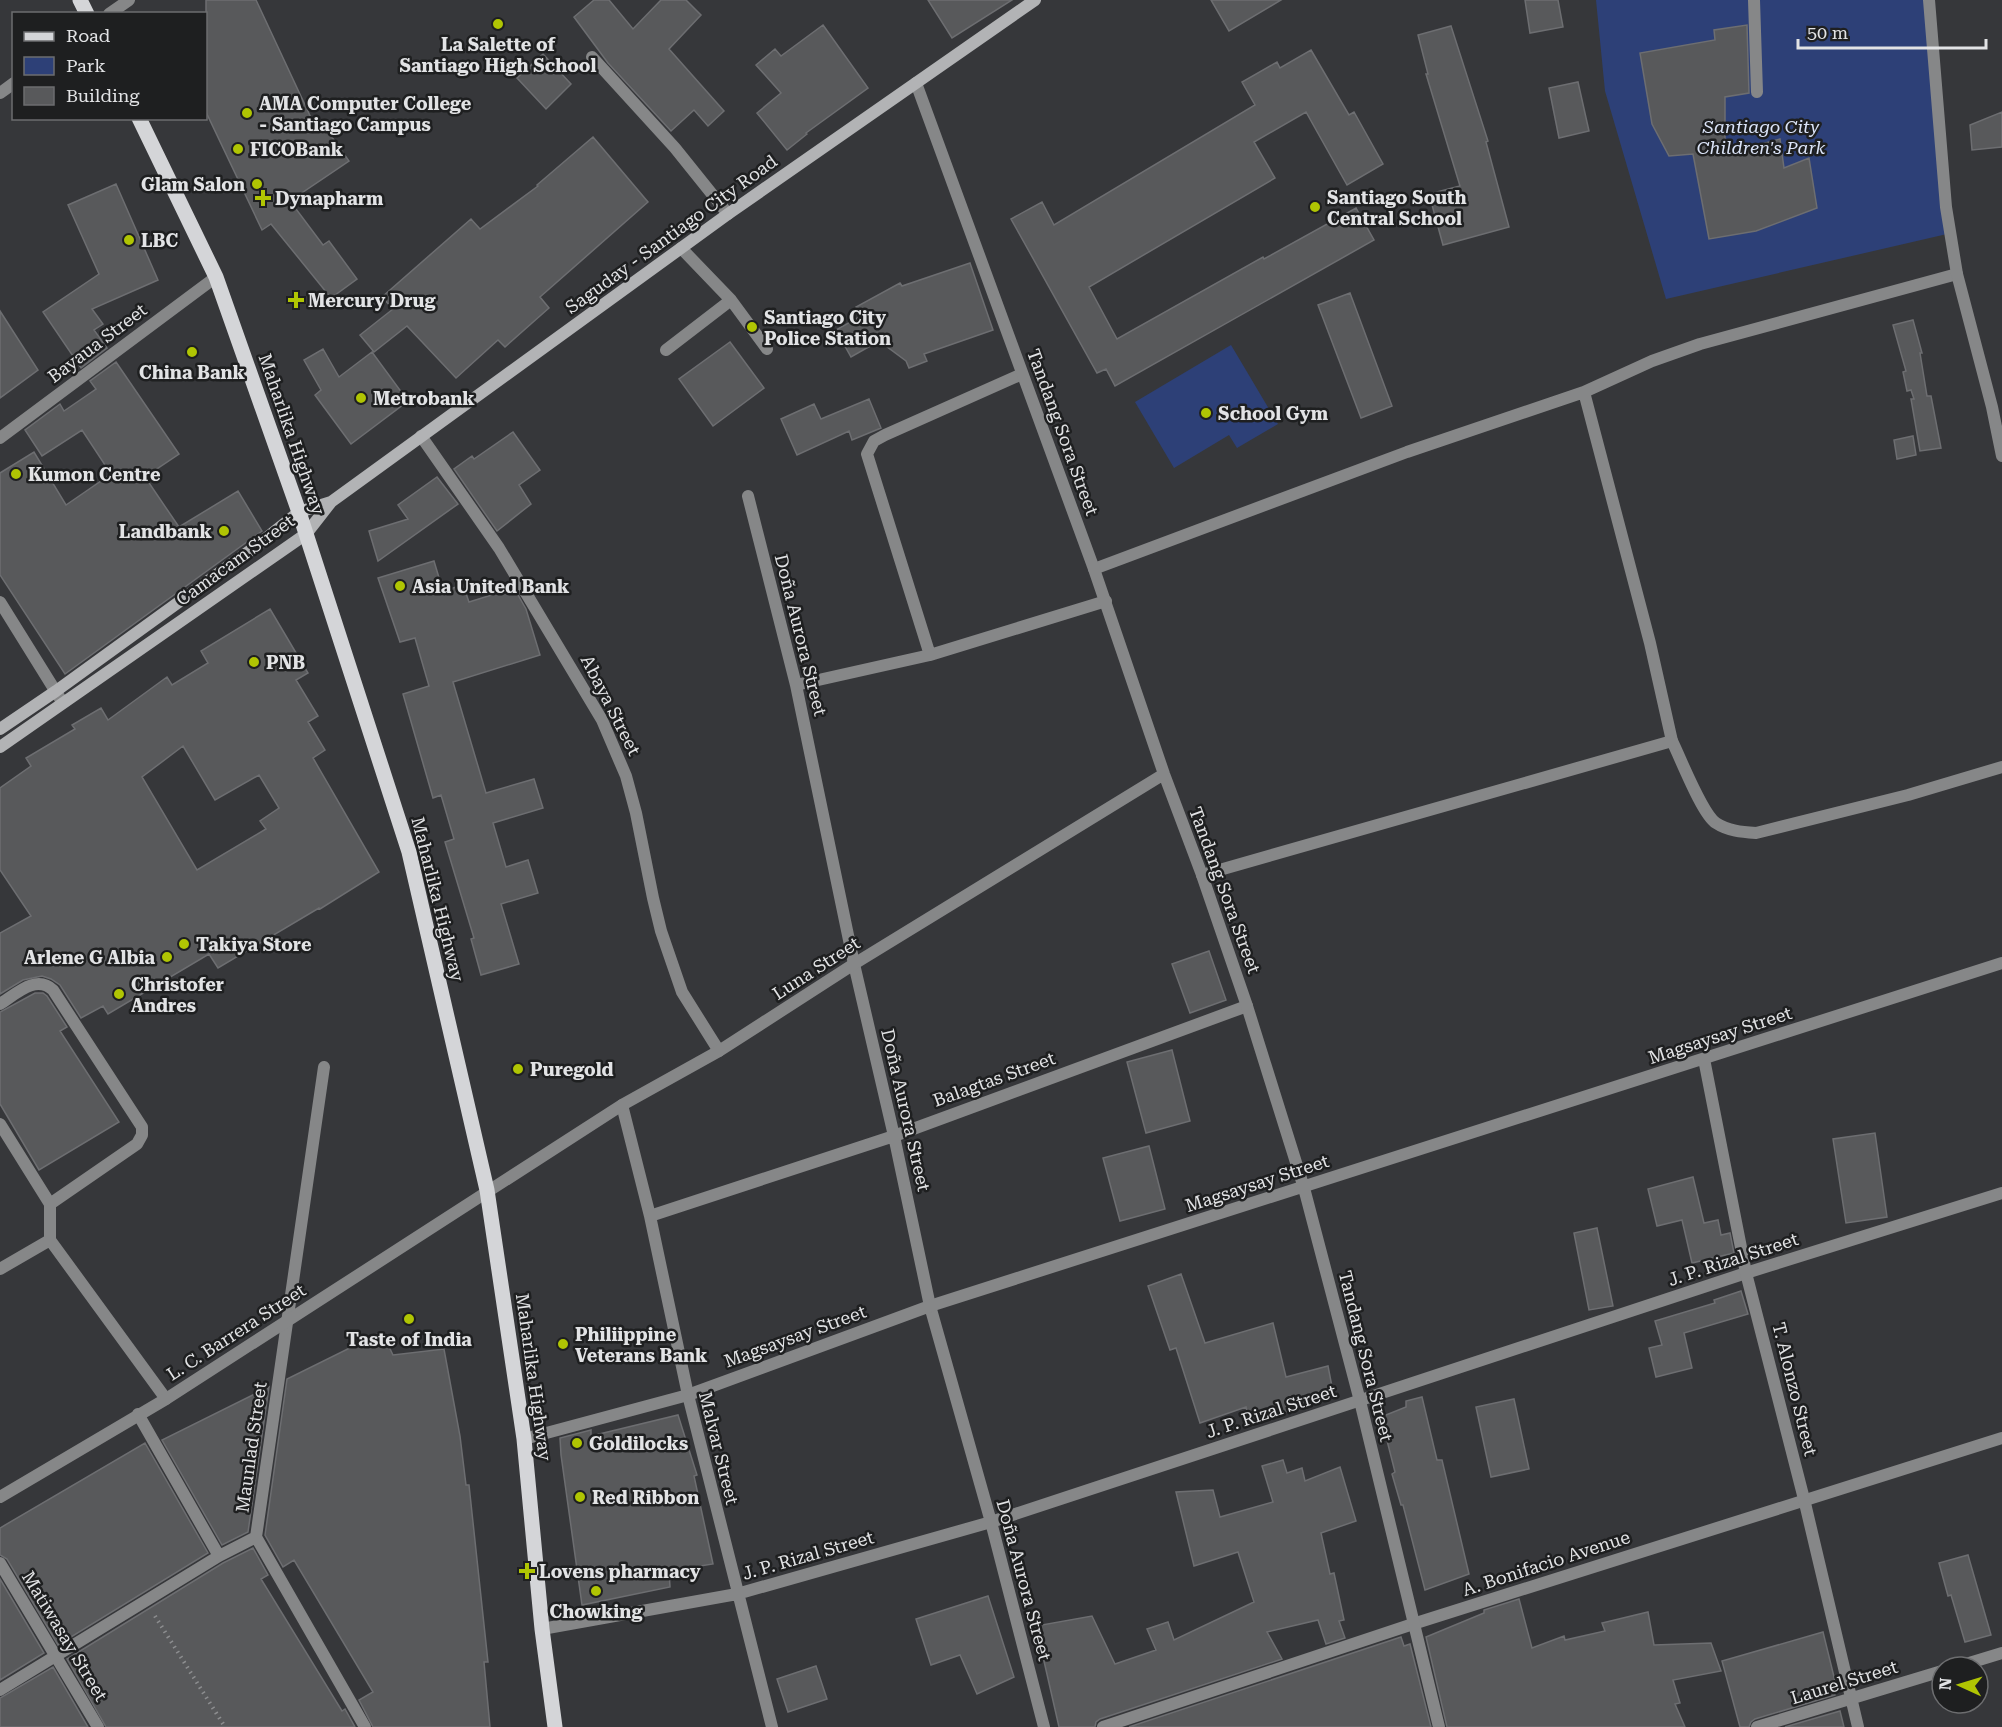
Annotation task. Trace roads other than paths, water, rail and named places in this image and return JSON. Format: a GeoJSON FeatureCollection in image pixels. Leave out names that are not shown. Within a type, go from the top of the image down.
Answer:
{"type":"FeatureCollection","features":[{"type":"Feature","properties":{"kind":"main road","name":"Saguday - Santiago City Road"},"geometry":{"type":"LineString","coordinates":[[331,502],[728,214],[1035,0]]}},
{"type":"Feature","properties":{"kind":"main road","name":"Maharlika Highway"},"geometry":{"type":"LineString","coordinates":[[140,120],[216,277],[299,512],[409,852],[488,1190],[524,1439],[542,1629],[555,1727]]}},
{"type":"Feature","properties":{"kind":"main road","name":"Camacam Street"},"geometry":{"type":"LineString","coordinates":[[0,729],[260,544],[299,512],[331,502]]}},
{"type":"Feature","properties":{"kind":"main road","name":"Camacam Street"},"geometry":{"type":"LineString","coordinates":[[0,747],[306,534],[331,502]]}},
{"type":"Feature","properties":{"kind":"street"},"geometry":{"type":"LineString","coordinates":[[112,12],[129,0]]}},
{"type":"Feature","properties":{"kind":"street"},"geometry":{"type":"LineString","coordinates":[[1754,0],[1757,92]]}},
{"type":"Feature","properties":{"kind":"street"},"geometry":{"type":"LineString","coordinates":[[1929,0],[1946,207],[1957,274],[1992,407],[2002,456]]}},
{"type":"Feature","properties":{"kind":"street"},"geometry":{"type":"LineString","coordinates":[[592,57],[675,148],[728,214]]}},
{"type":"Feature","properties":{"kind":"street","name":"Tandang Sora Street"},"geometry":{"type":"LineString","coordinates":[[916,83],[1106,601],[1164,774],[1247,1006],[1304,1188],[1360,1401],[1439,1727]]}},
{"type":"Feature","properties":{"kind":"street"},"geometry":{"type":"LineString","coordinates":[[681,248],[730,300],[767,350]]}},
{"type":"Feature","properties":{"kind":"street"},"geometry":{"type":"LineString","coordinates":[[1094,569],[1407,452],[1584,392],[1652,361],[1700,344],[1957,274]]}},
{"type":"Feature","properties":{"kind":"street","name":"Bayaua Street"},"geometry":{"type":"LineString","coordinates":[[0,438],[216,277]]}},
{"type":"Feature","properties":{"kind":"street"},"geometry":{"type":"LineString","coordinates":[[666,350],[730,300]]}},
{"type":"Feature","properties":{"kind":"street"},"geometry":{"type":"LineString","coordinates":[[930,655],[867,454],[874,441],[1022,374]]}},
{"type":"Feature","properties":{"kind":"street"},"geometry":{"type":"LineString","coordinates":[[1584,392],[1650,643],[1672,741],[1704,810],[1714,823],[1733,831],[1756,833],[1908,795],[2002,767]]}},
{"type":"Feature","properties":{"kind":"street","name":"Abaya Street"},"geometry":{"type":"LineString","coordinates":[[421,436],[499,548],[602,720],[626,776],[656,909],[682,992],[719,1051]]}},
{"type":"Feature","properties":{"kind":"street","name":"Doña Aurora Street"},"geometry":{"type":"LineString","coordinates":[[748,496],[796,685],[930,1306],[991,1522],[1044,1727]]}},
{"type":"Feature","properties":{"kind":"street"},"geometry":{"type":"LineString","coordinates":[[796,685],[930,655],[1106,601]]}},
{"type":"Feature","properties":{"kind":"street"},"geometry":{"type":"LineString","coordinates":[[0,602],[63,703]]}},
{"type":"Feature","properties":{"kind":"street"},"geometry":{"type":"LineString","coordinates":[[1202,875],[1672,741]]}},
{"type":"Feature","properties":{"kind":"street","name":"Luna Street"},"geometry":{"type":"LineString","coordinates":[[488,1190],[622,1105],[719,1051],[855,964],[1164,774]]}},
{"type":"Feature","properties":{"kind":"street","name":"Magsaysay Street"},"geometry":{"type":"LineString","coordinates":[[524,1439],[687,1395],[930,1306],[2002,963]]}},
{"type":"Feature","properties":{"kind":"street"},"geometry":{"type":"LineString","coordinates":[[0,1004],[34,983],[42,983],[53,990],[142,1127],[142,1135],[137,1144],[50,1204]]}},
{"type":"Feature","properties":{"kind":"street","name":"Balagtas Street"},"geometry":{"type":"LineString","coordinates":[[650,1216],[894,1136],[1247,1006]]}},
{"type":"Feature","properties":{"kind":"street","name":"T. Alonzo Street"},"geometry":{"type":"LineString","coordinates":[[1704,1059],[1746,1273],[1804,1499],[1858,1727]]}},
{"type":"Feature","properties":{"kind":"street","name":"Maunlad Street"},"geometry":{"type":"LineString","coordinates":[[0,1689],[219,1556],[256,1537],[324,1067]]}},
{"type":"Feature","properties":{"kind":"street","name":"Malvar Street"},"geometry":{"type":"LineString","coordinates":[[622,1105],[650,1216],[687,1395],[772,1727]]}},
{"type":"Feature","properties":{"kind":"street"},"geometry":{"type":"LineString","coordinates":[[0,1124],[50,1204],[50,1240],[166,1399]]}},
{"type":"Feature","properties":{"kind":"street","name":"L. C. Barrera Street"},"geometry":{"type":"LineString","coordinates":[[0,1497],[166,1399],[488,1190]]}},
{"type":"Feature","properties":{"kind":"street","name":"J. P. Rizal Street"},"geometry":{"type":"LineString","coordinates":[[542,1629],[737,1594],[991,1522],[1746,1273],[2002,1193]]}},
{"type":"Feature","properties":{"kind":"street"},"geometry":{"type":"LineString","coordinates":[[0,1269],[50,1240]]}},
{"type":"Feature","properties":{"kind":"street"},"geometry":{"type":"LineString","coordinates":[[138,1414],[219,1556]]}},
{"type":"Feature","properties":{"kind":"street","name":"A. Bonifacio Avenue"},"geometry":{"type":"LineString","coordinates":[[1103,1727],[1413,1624],[2002,1438]]}},
{"type":"Feature","properties":{"kind":"street"},"geometry":{"type":"LineString","coordinates":[[256,1537],[359,1725]]}},
{"type":"Feature","properties":{"kind":"street","name":"Matiwasay Street"},"geometry":{"type":"LineString","coordinates":[[0,1563],[98,1727]]}},
{"type":"Feature","properties":{"kind":"street","name":"Laurel Street"},"geometry":{"type":"LineString","coordinates":[[1757,1727],[1930,1675]]}},
{"type":"Feature","properties":{"kind":"place","name":"La Salette of Santiago High School"},"geometry":{"type":"Point","coordinates":[498,24]}},
{"type":"Feature","properties":{"kind":"place","name":"AMA Computer College - Santiago Campus"},"geometry":{"type":"Point","coordinates":[247,113]}},
{"type":"Feature","properties":{"kind":"place","name":"FICOBank"},"geometry":{"type":"Point","coordinates":[238,149]}},
{"type":"Feature","properties":{"kind":"place","name":"Glam Salon"},"geometry":{"type":"Point","coordinates":[257,184]}},
{"type":"Feature","properties":{"kind":"place","name":"Dynapharm"},"geometry":{"type":"Point","coordinates":[263,198]}},
{"type":"Feature","properties":{"kind":"place","name":"Santiago South Central School"},"geometry":{"type":"Point","coordinates":[1315,207]}},
{"type":"Feature","properties":{"kind":"place","name":"LBC"},"geometry":{"type":"Point","coordinates":[129,240]}},
{"type":"Feature","properties":{"kind":"place","name":"Mercury Drug"},"geometry":{"type":"Point","coordinates":[296,300]}},
{"type":"Feature","properties":{"kind":"place","name":"Santiago City Police Station"},"geometry":{"type":"Point","coordinates":[752,327]}},
{"type":"Feature","properties":{"kind":"place","name":"China Bank"},"geometry":{"type":"Point","coordinates":[192,352]}},
{"type":"Feature","properties":{"kind":"place","name":"Metrobank"},"geometry":{"type":"Point","coordinates":[361,398]}},
{"type":"Feature","properties":{"kind":"place","name":"School Gym"},"geometry":{"type":"Point","coordinates":[1206,413]}},
{"type":"Feature","properties":{"kind":"place","name":"Kumon Centre"},"geometry":{"type":"Point","coordinates":[16,474]}},
{"type":"Feature","properties":{"kind":"place","name":"Landbank"},"geometry":{"type":"Point","coordinates":[224,531]}},
{"type":"Feature","properties":{"kind":"place","name":"Asia United Bank"},"geometry":{"type":"Point","coordinates":[400,586]}},
{"type":"Feature","properties":{"kind":"place","name":"PNB"},"geometry":{"type":"Point","coordinates":[254,662]}},
{"type":"Feature","properties":{"kind":"place","name":"Takiya Store"},"geometry":{"type":"Point","coordinates":[184,944]}},
{"type":"Feature","properties":{"kind":"place","name":"Arlene G Albia"},"geometry":{"type":"Point","coordinates":[167,957]}},
{"type":"Feature","properties":{"kind":"place","name":"Christofer Andres"},"geometry":{"type":"Point","coordinates":[119,994]}},
{"type":"Feature","properties":{"kind":"place","name":"Puregold"},"geometry":{"type":"Point","coordinates":[518,1069]}},
{"type":"Feature","properties":{"kind":"place","name":"Taste of India"},"geometry":{"type":"Point","coordinates":[409,1319]}},
{"type":"Feature","properties":{"kind":"place","name":"Philiippine Veterans Bank"},"geometry":{"type":"Point","coordinates":[563,1344]}},
{"type":"Feature","properties":{"kind":"place","name":"Goldilocks"},"geometry":{"type":"Point","coordinates":[577,1443]}},
{"type":"Feature","properties":{"kind":"place","name":"Red Ribbon"},"geometry":{"type":"Point","coordinates":[580,1497]}},
{"type":"Feature","properties":{"kind":"place","name":"Lovens pharmacy"},"geometry":{"type":"Point","coordinates":[527,1571]}},
{"type":"Feature","properties":{"kind":"place","name":"Chowking"},"geometry":{"type":"Point","coordinates":[596,1591]}},
{"type":"Feature","properties":{"kind":"park label","name":"Santiago City Children's Park"},"geometry":{"type":"Point","coordinates":[1761,136]}}]}
